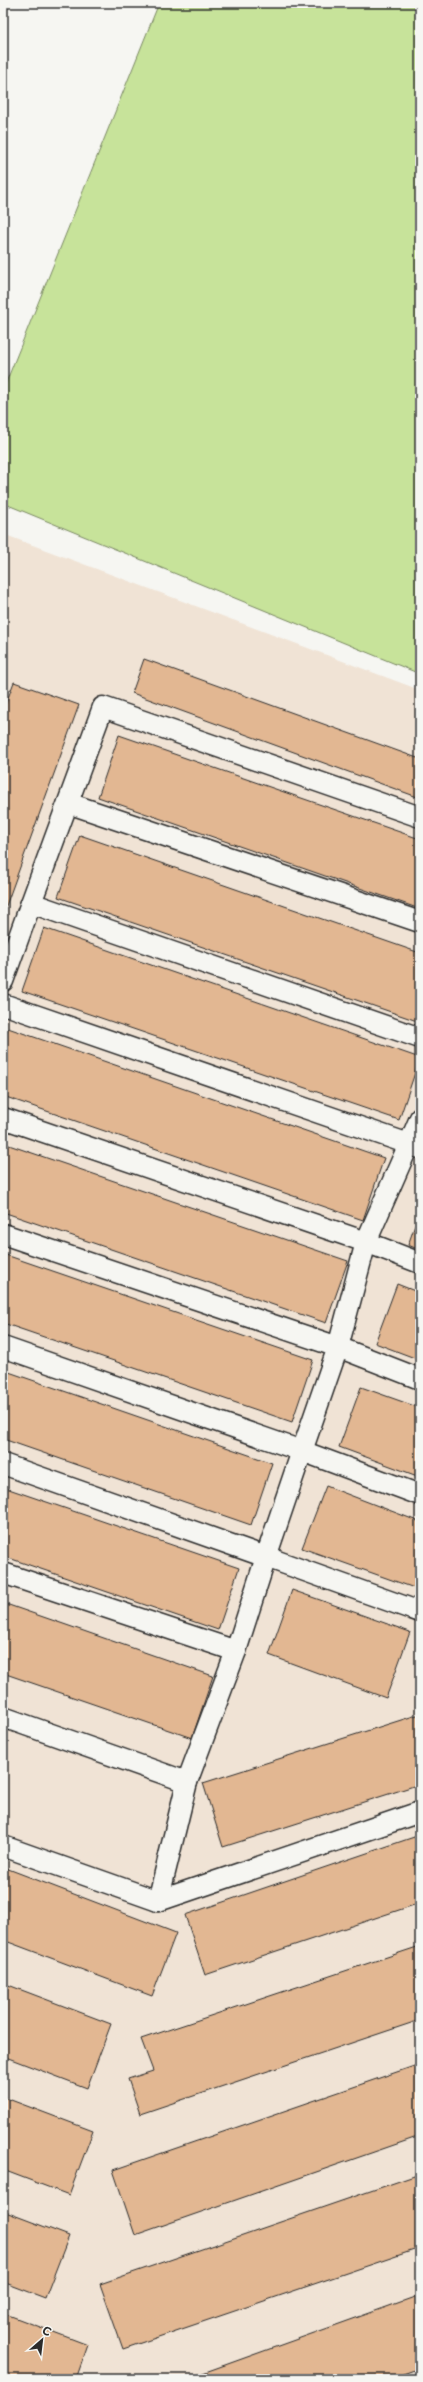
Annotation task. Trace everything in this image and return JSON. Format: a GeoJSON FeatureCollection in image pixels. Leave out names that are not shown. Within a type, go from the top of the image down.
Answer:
{"type":"FeatureCollection","features":[{"type":"Feature","properties":{"kind":"lane"},"geometry":{"type":"LineString","coordinates":[[3,982],[103,707],[420,817]]}},
{"type":"Feature","properties":{"kind":"lane"},"geometry":{"type":"LineString","coordinates":[[68,802],[420,922]]}},
{"type":"Feature","properties":{"kind":"lane"},"geometry":{"type":"LineString","coordinates":[[31,904],[420,1038]]}},
{"type":"Feature","properties":{"kind":"lane"},"geometry":{"type":"LineString","coordinates":[[3,1004],[414,1146]]}},
{"type":"Feature","properties":{"kind":"lane"},"geometry":{"type":"LineString","coordinates":[[3,1118],[366,1242],[420,1262]]}},
{"type":"Feature","properties":{"kind":"lane"},"geometry":{"type":"LineString","coordinates":[[158,1901],[188,1782],[236,1651],[266,1557],[338,1347],[366,1242],[414,1146],[420,1118]]}},
{"type":"Feature","properties":{"kind":"lane"},"geometry":{"type":"LineString","coordinates":[[3,1234],[338,1347],[420,1379]]}},
{"type":"Feature","properties":{"kind":"lane"},"geometry":{"type":"LineString","coordinates":[[3,1347],[302,1451],[420,1495]]}},
{"type":"Feature","properties":{"kind":"lane"},"geometry":{"type":"LineString","coordinates":[[3,1464],[420,1612]]}},
{"type":"Feature","properties":{"kind":"lane"},"geometry":{"type":"LineString","coordinates":[[3,1573],[236,1651]]}},
{"type":"Feature","properties":{"kind":"lane"},"geometry":{"type":"LineString","coordinates":[[3,1717],[188,1782]]}},
{"type":"Feature","properties":{"kind":"lane"},"geometry":{"type":"LineString","coordinates":[[3,1846],[158,1901],[420,1812]]}},
{"type":"Feature","properties":{"kind":"shaded area"},"geometry":{"type":"Polygon","coordinates":[[[3,534],[420,690],[420,2379],[3,2379],[3,534]]]}},
{"type":"Feature","properties":{"kind":"green space"},"geometry":{"type":"Polygon","coordinates":[[[159,3],[420,3],[420,674],[3,503],[3,390],[159,3]]]}},
{"type":"Feature","properties":{"kind":"building"},"geometry":{"type":"Polygon","coordinates":[[[144,659],[420,759],[420,798],[132,693],[144,659]]]}},
{"type":"Feature","properties":{"kind":"building"},"geometry":{"type":"Polygon","coordinates":[[[14,682],[79,705],[3,914],[3,711],[14,682]]]}},
{"type":"Feature","properties":{"kind":"building"},"geometry":{"type":"Polygon","coordinates":[[[119,735],[420,839],[420,909],[98,797],[119,735]]]}},
{"type":"Feature","properties":{"kind":"building"},"geometry":{"type":"Polygon","coordinates":[[[80,835],[420,953],[420,1022],[58,897],[80,835]]]}},
{"type":"Feature","properties":{"kind":"building"},"geometry":{"type":"Polygon","coordinates":[[[44,928],[420,1058],[399,1120],[22,991],[44,928]]]}},
{"type":"Feature","properties":{"kind":"building"},"geometry":{"type":"Polygon","coordinates":[[[8,1028],[384,1158],[363,1220],[3,1096],[3,1042],[8,1028]]]}},
{"type":"Feature","properties":{"kind":"building"},"geometry":{"type":"Polygon","coordinates":[[[3,1143],[348,1261],[326,1323],[3,1212],[3,1143]]]}},
{"type":"Feature","properties":{"kind":"building"},"geometry":{"type":"Polygon","coordinates":[[[420,1211],[420,1250],[408,1245],[420,1211]]]}},
{"type":"Feature","properties":{"kind":"building"},"geometry":{"type":"Polygon","coordinates":[[[3,1254],[313,1360],[292,1422],[3,1323],[3,1254]]]}},
{"type":"Feature","properties":{"kind":"building"},"geometry":{"type":"Polygon","coordinates":[[[397,1284],[420,1293],[420,1360],[375,1343],[397,1284]]]}},
{"type":"Feature","properties":{"kind":"building"},"geometry":{"type":"Polygon","coordinates":[[[3,1370],[272,1463],[251,1525],[3,1439],[3,1370]]]}},
{"type":"Feature","properties":{"kind":"building"},"geometry":{"type":"Polygon","coordinates":[[[361,1387],[420,1408],[420,1477],[339,1447],[361,1387]]]}},
{"type":"Feature","properties":{"kind":"building"},"geometry":{"type":"Polygon","coordinates":[[[326,1486],[420,1522],[420,1590],[302,1548],[326,1486]]]}},
{"type":"Feature","properties":{"kind":"building"},"geometry":{"type":"Polygon","coordinates":[[[3,1487],[239,1568],[218,1630],[3,1556],[3,1487]]]}},
{"type":"Feature","properties":{"kind":"building"},"geometry":{"type":"Polygon","coordinates":[[[292,1590],[410,1632],[386,1698],[269,1655],[292,1590]]]}},
{"type":"Feature","properties":{"kind":"building"},"geometry":{"type":"Polygon","coordinates":[[[3,1603],[213,1676],[192,1738],[3,1673],[3,1603]]]}},
{"type":"Feature","properties":{"kind":"building"},"geometry":{"type":"Polygon","coordinates":[[[420,1714],[420,1784],[223,1847],[203,1783],[420,1714]]]}},
{"type":"Feature","properties":{"kind":"building"},"geometry":{"type":"Polygon","coordinates":[[[420,1835],[420,1903],[205,1975],[185,1915],[420,1835]]]}},
{"type":"Feature","properties":{"kind":"building"},"geometry":{"type":"Polygon","coordinates":[[[3,1867],[176,1933],[152,1996],[3,1940],[3,1867]]]}},
{"type":"Feature","properties":{"kind":"building"},"geometry":{"type":"Polygon","coordinates":[[[420,1946],[420,2020],[140,2114],[128,2079],[153,2071],[141,2039],[420,1946]]]}},
{"type":"Feature","properties":{"kind":"building"},"geometry":{"type":"Polygon","coordinates":[[[3,1983],[111,2024],[87,2088],[3,2056],[3,1983]]]}},
{"type":"Feature","properties":{"kind":"building"},"geometry":{"type":"Polygon","coordinates":[[[420,2064],[420,2136],[135,2235],[113,2170],[420,2064]]]}},
{"type":"Feature","properties":{"kind":"building"},"geometry":{"type":"Polygon","coordinates":[[[3,2097],[93,2131],[69,2195],[3,2170],[3,2097]]]}},
{"type":"Feature","properties":{"kind":"building"},"geometry":{"type":"Polygon","coordinates":[[[420,2174],[420,2248],[123,2349],[100,2284],[420,2174]]]}},
{"type":"Feature","properties":{"kind":"building"},"geometry":{"type":"Polygon","coordinates":[[[3,2211],[69,2236],[45,2298],[3,2282],[3,2211]]]}},
{"type":"Feature","properties":{"kind":"building"},"geometry":{"type":"Polygon","coordinates":[[[420,2295],[420,2368],[389,2379],[186,2379],[420,2295]]]}},
{"type":"Feature","properties":{"kind":"building"},"geometry":{"type":"Polygon","coordinates":[[[3,2313],[88,2345],[76,2379],[3,2379],[3,2313]]]}}]}
